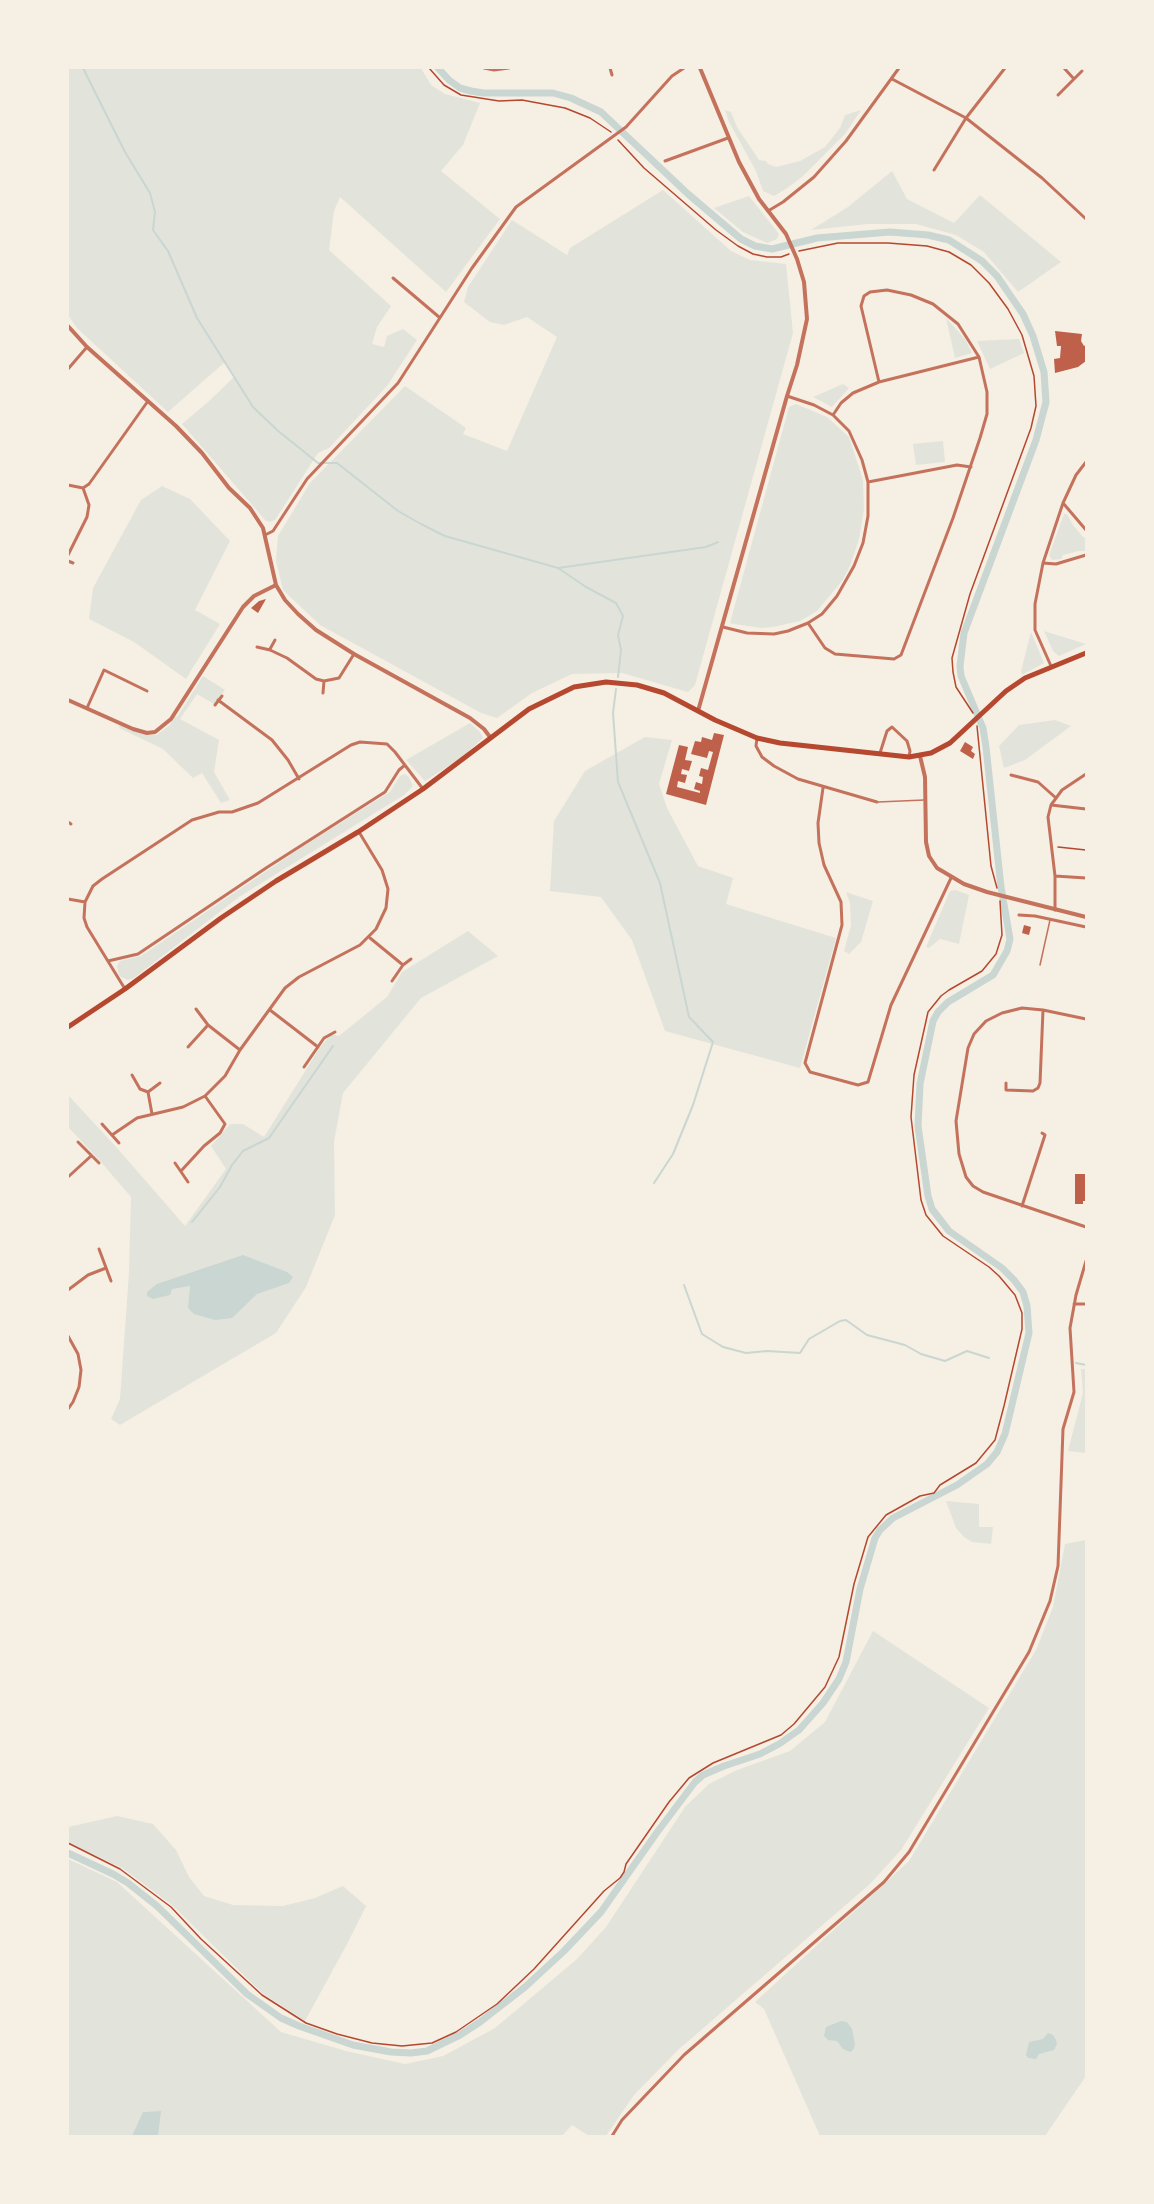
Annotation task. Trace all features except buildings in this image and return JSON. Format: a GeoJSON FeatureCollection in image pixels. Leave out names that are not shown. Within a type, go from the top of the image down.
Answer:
{"type":"FeatureCollection","features":[{"type":"Feature","properties":{"kind":"main road"},"geometry":{"type":"LineString","coordinates":[[68,1027],[125,989],[220,918],[423,789],[529,710],[574,687],[606,682],[637,686],[664,693],[757,738],[780,743],[909,757],[931,753],[950,743],[975,724],[984,712],[1025,678],[1086,653]]}},
{"type":"Feature","properties":{"kind":"street"},"geometry":{"type":"LineString","coordinates":[[484,68],[494,70],[509,68]]}},
{"type":"Feature","properties":{"kind":"street"},"geometry":{"type":"LineString","coordinates":[[610,68],[612,75]]}},
{"type":"Feature","properties":{"kind":"street"},"geometry":{"type":"LineString","coordinates":[[265,536],[273,531],[299,489],[398,383],[439,317],[516,207],[612,139],[626,127],[672,76],[684,68]]}},
{"type":"Feature","properties":{"kind":"street"},"geometry":{"type":"LineString","coordinates":[[698,711],[797,365],[807,319],[804,282],[797,259],[786,234],[752,186],[728,138],[700,68]]}},
{"type":"Feature","properties":{"kind":"street"},"geometry":{"type":"LineString","coordinates":[[768,211],[814,177],[846,141],[899,68]]}},
{"type":"Feature","properties":{"kind":"street"},"geometry":{"type":"LineString","coordinates":[[934,170],[966,118],[1005,68]]}},
{"type":"Feature","properties":{"kind":"street"},"geometry":{"type":"LineString","coordinates":[[1064,68],[1074,79]]}},
{"type":"Feature","properties":{"kind":"street"},"geometry":{"type":"LineString","coordinates":[[1058,95],[1082,71]]}},
{"type":"Feature","properties":{"kind":"street"},"geometry":{"type":"LineString","coordinates":[[892,79],[966,118],[1042,178],[1086,219]]}},
{"type":"Feature","properties":{"kind":"street"},"geometry":{"type":"LineString","coordinates":[[665,160],[728,138]]}},
{"type":"Feature","properties":{"kind":"street"},"geometry":{"type":"LineString","coordinates":[[393,278],[439,317]]}},
{"type":"Feature","properties":{"kind":"street"},"geometry":{"type":"LineString","coordinates":[[808,623],[825,648],[835,654],[894,658],[901,655],[971,467],[987,414],[987,392],[979,357],[958,324],[933,304],[887,290],[870,292],[864,296],[861,306],[879,382]]}},
{"type":"Feature","properties":{"kind":"street"},"geometry":{"type":"LineString","coordinates":[[68,326],[87,347],[196,446],[229,488],[250,508],[265,536],[276,585],[285,600],[298,614],[316,630],[354,654],[470,718],[490,737]]}},
{"type":"Feature","properties":{"kind":"street"},"geometry":{"type":"LineString","coordinates":[[68,369],[87,347]]}},
{"type":"Feature","properties":{"kind":"street"},"geometry":{"type":"LineString","coordinates":[[832,415],[853,393],[879,382],[979,357]]}},
{"type":"Feature","properties":{"kind":"street"},"geometry":{"type":"LineString","coordinates":[[723,627],[747,633],[774,634],[808,623],[822,614],[837,596],[854,566],[863,543],[868,516],[868,482],[862,460],[849,431],[832,415],[814,405],[787,396]]}},
{"type":"Feature","properties":{"kind":"street"},"geometry":{"type":"LineString","coordinates":[[83,488],[94,478],[148,400]]}},
{"type":"Feature","properties":{"kind":"street"},"geometry":{"type":"LineString","coordinates":[[1051,666],[1035,630],[1034,616],[1043,563],[1063,503],[1076,476],[1086,462]]}},
{"type":"Feature","properties":{"kind":"street"},"geometry":{"type":"LineString","coordinates":[[868,482],[957,465],[971,467]]}},
{"type":"Feature","properties":{"kind":"street"},"geometry":{"type":"LineString","coordinates":[[68,485],[83,488]]}},
{"type":"Feature","properties":{"kind":"street"},"geometry":{"type":"LineString","coordinates":[[68,555],[87,517],[89,505],[83,488]]}},
{"type":"Feature","properties":{"kind":"street"},"geometry":{"type":"LineString","coordinates":[[1063,503],[1086,530]]}},
{"type":"Feature","properties":{"kind":"street"},"geometry":{"type":"LineString","coordinates":[[1043,563],[1056,564],[1086,555]]}},
{"type":"Feature","properties":{"kind":"street"},"geometry":{"type":"LineString","coordinates":[[68,561],[74,563]]}},
{"type":"Feature","properties":{"kind":"street"},"geometry":{"type":"LineString","coordinates":[[68,700],[133,729],[147,733],[155,732],[171,719],[243,607],[254,596],[276,585]]}},
{"type":"Feature","properties":{"kind":"street"},"geometry":{"type":"LineString","coordinates":[[270,650],[275,640]]}},
{"type":"Feature","properties":{"kind":"street"},"geometry":{"type":"LineString","coordinates":[[257,647],[287,658],[316,679],[324,681],[339,678],[354,654]]}},
{"type":"Feature","properties":{"kind":"street"},"geometry":{"type":"LineString","coordinates":[[98,667],[147,691]]}},
{"type":"Feature","properties":{"kind":"street"},"geometry":{"type":"LineString","coordinates":[[87,708],[104,669]]}},
{"type":"Feature","properties":{"kind":"street"},"geometry":{"type":"LineString","coordinates":[[323,693],[324,681]]}},
{"type":"Feature","properties":{"kind":"street"},"geometry":{"type":"LineString","coordinates":[[215,705],[222,696]]}},
{"type":"Feature","properties":{"kind":"street"},"geometry":{"type":"LineString","coordinates":[[218,700],[272,740],[299,779]]}},
{"type":"Feature","properties":{"kind":"street"},"geometry":{"type":"LineString","coordinates":[[879,755],[887,731],[892,727],[907,741],[909,757]]}},
{"type":"Feature","properties":{"kind":"street"},"geometry":{"type":"LineString","coordinates":[[757,738],[758,751],[774,766],[798,779],[877,802]]}},
{"type":"Feature","properties":{"kind":"street"},"geometry":{"type":"LineString","coordinates":[[125,989],[87,927],[84,918],[85,902],[93,886],[102,879],[192,820],[252,806],[351,745],[360,742],[387,744],[423,789]]}},
{"type":"Feature","properties":{"kind":"street"},"geometry":{"type":"LineString","coordinates":[[920,756],[925,777],[926,842],[929,855],[938,868],[951,878],[987,892],[1086,917]]}},
{"type":"Feature","properties":{"kind":"street"},"geometry":{"type":"LineString","coordinates":[[108,961],[138,954],[385,792],[399,770],[405,765]]}},
{"type":"Feature","properties":{"kind":"street"},"geometry":{"type":"LineString","coordinates":[[1055,910],[1055,876],[1048,817],[1051,805],[1062,789],[1086,774]]}},
{"type":"Feature","properties":{"kind":"street"},"geometry":{"type":"LineString","coordinates":[[1011,775],[1038,782],[1056,798]]}},
{"type":"Feature","properties":{"kind":"street"},"geometry":{"type":"LineString","coordinates":[[823,788],[818,823],[819,843],[824,866],[841,902],[842,925],[806,1063],[810,1072],[858,1085],[868,1082],[891,1005],[951,878]]}},
{"type":"Feature","properties":{"kind":"street"},"geometry":{"type":"LineString","coordinates":[[1051,805],[1086,809]]}},
{"type":"Feature","properties":{"kind":"street"},"geometry":{"type":"LineString","coordinates":[[112,1135],[132,1121],[183,1107],[205,1096],[225,1076],[240,1050],[285,988],[299,977],[338,958],[369,937],[384,915],[388,888],[382,870],[358,832]]}},
{"type":"Feature","properties":{"kind":"street"},"geometry":{"type":"LineString","coordinates":[[1055,876],[1086,878]]}},
{"type":"Feature","properties":{"kind":"street"},"geometry":{"type":"LineString","coordinates":[[68,898],[85,902]]}},
{"type":"Feature","properties":{"kind":"street"},"geometry":{"type":"LineString","coordinates":[[1019,915],[1086,927]]}},
{"type":"Feature","properties":{"kind":"street"},"geometry":{"type":"LineString","coordinates":[[369,937],[403,965]]}},
{"type":"Feature","properties":{"kind":"street"},"geometry":{"type":"LineString","coordinates":[[392,981],[403,965],[411,959]]}},
{"type":"Feature","properties":{"kind":"street"},"geometry":{"type":"LineString","coordinates":[[1086,1019],[1022,1008],[1002,1013],[986,1021],[974,1034],[968,1047],[956,1121],[959,1154],[966,1178],[973,1186],[983,1192],[1086,1227]]}},
{"type":"Feature","properties":{"kind":"street"},"geometry":{"type":"LineString","coordinates":[[196,1009],[208,1025],[240,1050]]}},
{"type":"Feature","properties":{"kind":"street"},"geometry":{"type":"LineString","coordinates":[[270,1010],[318,1047]]}},
{"type":"Feature","properties":{"kind":"street"},"geometry":{"type":"LineString","coordinates":[[1006,1083],[1006,1090],[1033,1091],[1038,1088],[1043,1010]]}},
{"type":"Feature","properties":{"kind":"street"},"geometry":{"type":"LineString","coordinates":[[188,1047],[208,1025]]}},
{"type":"Feature","properties":{"kind":"street"},"geometry":{"type":"LineString","coordinates":[[304,1067],[324,1038],[335,1032]]}},
{"type":"Feature","properties":{"kind":"street"},"geometry":{"type":"LineString","coordinates":[[132,1075],[140,1089],[148,1092]]}},
{"type":"Feature","properties":{"kind":"street"},"geometry":{"type":"LineString","coordinates":[[148,1092],[160,1083]]}},
{"type":"Feature","properties":{"kind":"street"},"geometry":{"type":"LineString","coordinates":[[148,1092],[152,1114]]}},
{"type":"Feature","properties":{"kind":"street"},"geometry":{"type":"LineString","coordinates":[[181,1171],[220,1132],[225,1124],[205,1096]]}},
{"type":"Feature","properties":{"kind":"street"},"geometry":{"type":"LineString","coordinates":[[102,1124],[119,1143]]}},
{"type":"Feature","properties":{"kind":"street"},"geometry":{"type":"LineString","coordinates":[[1022,1206],[1045,1135],[1042,1134]]}},
{"type":"Feature","properties":{"kind":"street"},"geometry":{"type":"LineString","coordinates":[[78,1142],[99,1163]]}},
{"type":"Feature","properties":{"kind":"street"},"geometry":{"type":"LineString","coordinates":[[68,1177],[91,1156]]}},
{"type":"Feature","properties":{"kind":"street"},"geometry":{"type":"LineString","coordinates":[[175,1163],[188,1182]]}},
{"type":"Feature","properties":{"kind":"street"},"geometry":{"type":"LineString","coordinates":[[99,1249],[111,1281]]}},
{"type":"Feature","properties":{"kind":"street"},"geometry":{"type":"LineString","coordinates":[[612,2136],[622,2120],[684,2055],[884,1882],[909,1852],[1029,1652],[1050,1601],[1058,1566],[1063,1429],[1074,1392],[1070,1328],[1086,1261]]}},
{"type":"Feature","properties":{"kind":"street"},"geometry":{"type":"LineString","coordinates":[[68,1290],[88,1275],[106,1268]]}},
{"type":"Feature","properties":{"kind":"street"},"geometry":{"type":"LineString","coordinates":[[1074,1304],[1086,1304]]}},
{"type":"Feature","properties":{"kind":"street"},"geometry":{"type":"LineString","coordinates":[[68,1336],[78,1354],[81,1370],[79,1387],[68,1409]]}},
{"type":"Feature","properties":{"kind":"lane"},"geometry":{"type":"LineString","coordinates":[[877,802],[925,800]]}},
{"type":"Feature","properties":{"kind":"lane"},"geometry":{"type":"LineString","coordinates":[[1040,965],[1050,919]]}},
{"type":"Feature","properties":{"kind":"path"},"geometry":{"type":"LineString","coordinates":[[429,68],[444,85],[460,95],[498,101],[522,100],[565,108],[607,127],[644,168],[716,230],[753,254],[781,257],[804,249],[838,243],[927,246],[950,252],[971,265],[989,283],[1008,309],[1022,335],[1031,364],[1037,396],[1031,428],[970,594],[954,650],[954,678],[975,717]]}},
{"type":"Feature","properties":{"kind":"path"},"geometry":{"type":"LineString","coordinates":[[975,724],[991,866],[998,890]]}},
{"type":"Feature","properties":{"kind":"path"},"geometry":{"type":"LineString","coordinates":[[1050,846],[1086,850]]}},
{"type":"Feature","properties":{"kind":"path"},"geometry":{"type":"LineString","coordinates":[[68,1843],[120,1869],[171,1906],[201,1939],[262,1995],[306,2023],[372,2043],[402,2046],[432,2043],[456,2032],[497,2004],[534,1969],[604,1891],[620,1878],[626,1864],[669,1802],[689,1778],[713,1762],[781,1735],[794,1724],[825,1688],[839,1657],[854,1584],[868,1537],[886,1515],[920,1496],[934,1493],[940,1485],[976,1462],[995,1440],[1004,1406],[1022,1329],[1022,1313],[1015,1295],[999,1276],[943,1236],[926,1215],[921,1200],[911,1117],[914,1075],[928,1012],[941,996],[982,971],[996,954],[1002,935],[999,896]]}},
{"type":"Feature","properties":{"kind":"shaded area"},"geometry":{"type":"Polygon","coordinates":[[[68,68],[421,68],[431,85],[445,94],[480,103],[463,145],[441,171],[500,219],[446,292],[340,197],[334,211],[329,250],[391,306],[377,327],[372,344],[384,347],[387,336],[403,329],[417,340],[387,386],[329,448],[318,453],[275,520],[266,521],[182,424],[234,377],[225,362],[168,412],[77,328],[68,315],[68,68]]]}},
{"type":"Feature","properties":{"kind":"shaded area"},"geometry":{"type":"Polygon","coordinates":[[[725,110],[731,112],[737,127],[759,160],[776,167],[800,161],[825,147],[840,128],[845,115],[861,110],[845,134],[803,176],[774,196],[763,191],[756,171],[729,122],[725,110]]]}},
{"type":"Feature","properties":{"kind":"shaded area"},"geometry":{"type":"Polygon","coordinates":[[[892,171],[907,199],[954,223],[980,195],[1061,262],[1018,292],[984,252],[956,235],[916,224],[868,224],[811,230],[848,207],[892,171]]]}},
{"type":"Feature","properties":{"kind":"shaded area"},"geometry":{"type":"Polygon","coordinates":[[[663,190],[731,251],[750,260],[786,264],[793,333],[695,685],[688,692],[622,673],[572,674],[532,693],[497,718],[481,713],[320,625],[283,590],[276,561],[278,536],[310,483],[405,386],[466,428],[463,434],[507,451],[557,337],[527,317],[504,325],[490,322],[464,302],[468,287],[512,220],[567,255],[570,248],[663,190]]]}},
{"type":"Feature","properties":{"kind":"shaded area"},"geometry":{"type":"Polygon","coordinates":[[[749,196],[779,234],[777,239],[767,243],[743,232],[714,208],[749,196]]]}},
{"type":"Feature","properties":{"kind":"shaded area"},"geometry":{"type":"Polygon","coordinates":[[[946,318],[965,339],[972,353],[955,358],[946,318]]]}},
{"type":"Feature","properties":{"kind":"shaded area"},"geometry":{"type":"Polygon","coordinates":[[[1019,339],[1024,353],[990,369],[977,341],[1019,339]]]}},
{"type":"Feature","properties":{"kind":"shaded area"},"geometry":{"type":"Polygon","coordinates":[[[843,384],[849,388],[832,407],[813,397],[843,384]]]}},
{"type":"Feature","properties":{"kind":"shaded area"},"geometry":{"type":"Polygon","coordinates":[[[796,404],[827,417],[849,437],[863,480],[864,509],[859,539],[842,581],[817,611],[800,621],[773,627],[762,628],[730,623],[789,407],[796,404]]]}},
{"type":"Feature","properties":{"kind":"shaded area"},"geometry":{"type":"Polygon","coordinates":[[[943,441],[945,462],[916,465],[913,444],[943,441]]]}},
{"type":"Feature","properties":{"kind":"shaded area"},"geometry":{"type":"Polygon","coordinates":[[[162,486],[190,499],[230,541],[195,610],[220,624],[186,679],[134,642],[89,619],[93,588],[141,500],[162,486]]]}},
{"type":"Feature","properties":{"kind":"shaded area"},"geometry":{"type":"Polygon","coordinates":[[[1064,514],[1067,514],[1073,525],[1086,538],[1086,551],[1063,555],[1061,559],[1052,560],[1049,555],[1064,514]]]}},
{"type":"Feature","properties":{"kind":"shaded area"},"geometry":{"type":"Polygon","coordinates":[[[1044,631],[1086,644],[1059,656],[1053,651],[1044,631]]]}},
{"type":"Feature","properties":{"kind":"shaded area"},"geometry":{"type":"Polygon","coordinates":[[[1031,632],[1044,663],[1022,675],[1021,671],[1031,632]]]}},
{"type":"Feature","properties":{"kind":"shaded area"},"geometry":{"type":"Polygon","coordinates":[[[203,676],[225,690],[214,704],[197,694],[180,719],[219,740],[214,772],[230,800],[221,803],[202,773],[193,778],[163,749],[119,728],[120,724],[146,735],[157,735],[170,725],[174,716],[177,717],[203,676]]]}},
{"type":"Feature","properties":{"kind":"shaded area"},"geometry":{"type":"Polygon","coordinates":[[[1055,720],[1071,726],[1025,760],[1004,768],[999,746],[1019,725],[1055,720]]]}},
{"type":"Feature","properties":{"kind":"shaded area"},"geometry":{"type":"Polygon","coordinates":[[[470,723],[483,738],[461,758],[425,781],[406,760],[470,723]]]}},
{"type":"Feature","properties":{"kind":"shaded area"},"geometry":{"type":"Polygon","coordinates":[[[645,737],[672,740],[659,784],[667,808],[698,866],[733,878],[726,904],[836,938],[800,1068],[665,1031],[632,940],[601,897],[550,891],[554,821],[585,771],[645,737]]]}},
{"type":"Feature","properties":{"kind":"shaded area"},"geometry":{"type":"Polygon","coordinates":[[[405,774],[413,786],[404,795],[239,897],[134,978],[128,980],[119,976],[117,966],[120,961],[141,956],[305,845],[390,792],[400,776],[405,774]]]}},
{"type":"Feature","properties":{"kind":"shaded area"},"geometry":{"type":"Polygon","coordinates":[[[956,890],[969,895],[959,944],[940,939],[929,948],[926,947],[950,891],[956,890]]]}},
{"type":"Feature","properties":{"kind":"shaded area"},"geometry":{"type":"Polygon","coordinates":[[[846,892],[873,901],[861,942],[849,954],[844,951],[851,925],[850,903],[846,892]]]}},
{"type":"Feature","properties":{"kind":"shaded area"},"geometry":{"type":"Polygon","coordinates":[[[468,931],[498,956],[421,998],[343,1093],[334,1142],[335,1215],[306,1287],[276,1333],[120,1425],[111,1419],[120,1399],[129,1272],[131,1197],[68,1127],[68,1095],[185,1226],[226,1169],[211,1146],[230,1124],[243,1124],[264,1137],[319,1049],[331,1034],[339,1036],[387,997],[402,972],[468,931]]]}},
{"type":"Feature","properties":{"kind":"shaded area"},"geometry":{"type":"Polygon","coordinates":[[[243,1255],[287,1272],[293,1277],[289,1283],[257,1294],[232,1318],[215,1320],[194,1314],[188,1308],[190,1286],[172,1289],[170,1295],[153,1299],[147,1296],[147,1292],[157,1284],[243,1255]]]}},
{"type":"Feature","properties":{"kind":"shaded area"},"geometry":{"type":"Polygon","coordinates":[[[1081,1369],[1086,1369],[1086,1453],[1068,1451],[1083,1393],[1081,1369]]]}},
{"type":"Feature","properties":{"kind":"shaded area"},"geometry":{"type":"Polygon","coordinates":[[[946,1501],[979,1504],[979,1527],[993,1527],[991,1544],[972,1542],[964,1537],[956,1528],[946,1501]]]}},
{"type":"Feature","properties":{"kind":"shaded area"},"geometry":{"type":"Polygon","coordinates":[[[1086,1540],[1086,2076],[1045,2136],[820,2136],[764,2009],[755,2002],[909,1861],[1036,1650],[1053,1607],[1065,1544],[1086,1540]]]}},
{"type":"Feature","properties":{"kind":"shaded area"},"geometry":{"type":"Polygon","coordinates":[[[873,1631],[989,1708],[901,1850],[870,1884],[678,2050],[634,2095],[606,2136],[589,2136],[572,2125],[562,2136],[68,2136],[68,1859],[117,1882],[281,2032],[346,2051],[405,2064],[443,2056],[495,2028],[577,1959],[606,1927],[685,1807],[709,1784],[737,1770],[790,1751],[825,1722],[873,1631]]]}},
{"type":"Feature","properties":{"kind":"shaded area"},"geometry":{"type":"Polygon","coordinates":[[[117,1816],[153,1824],[176,1850],[189,1877],[204,1896],[233,1905],[283,1906],[315,1898],[343,1886],[366,1906],[305,2021],[262,1993],[172,1905],[122,1868],[68,1843],[68,1827],[117,1816]]]}},
{"type":"Feature","properties":{"kind":"shaded area"},"geometry":{"type":"Polygon","coordinates":[[[841,2021],[847,2022],[852,2029],[855,2045],[850,2052],[843,2049],[837,2041],[828,2040],[824,2036],[826,2027],[841,2021]]]}},
{"type":"Feature","properties":{"kind":"shaded area"},"geometry":{"type":"Polygon","coordinates":[[[1048,2033],[1056,2040],[1054,2050],[1039,2054],[1036,2059],[1028,2058],[1026,2055],[1029,2042],[1043,2039],[1048,2033]]]}},
{"type":"Feature","properties":{"kind":"shaded area"},"geometry":{"type":"Polygon","coordinates":[[[161,2111],[158,2136],[132,2136],[143,2112],[161,2111]]]}},
{"type":"Feature","properties":{"kind":"waterway"},"geometry":{"type":"LineString","coordinates":[[83,68],[125,152],[150,193],[155,212],[153,230],[168,251],[197,318],[253,407],[318,463],[337,463],[398,511],[421,524],[445,536],[558,568],[586,587],[616,603],[623,616],[618,635],[621,650],[618,677]]}},
{"type":"Feature","properties":{"kind":"waterway"},"geometry":{"type":"LineString","coordinates":[[68,1853],[128,1883],[157,1906],[247,1994],[281,2018],[353,2045],[391,2052],[427,2051],[460,2035],[525,1987],[601,1912],[695,1782],[703,1775],[760,1754],[779,1744],[799,1730],[823,1703],[839,1679],[846,1662],[860,1589],[875,1538],[893,1518],[957,1485],[987,1464],[997,1452],[1005,1434],[1029,1333],[1027,1306],[1023,1292],[1014,1280],[1002,1268],[949,1231],[932,1209],[918,1126],[920,1084],[933,1021],[948,1002],[993,975],[1007,951],[1010,939],[1001,887],[983,728],[961,676],[960,666],[964,633],[1036,440],[1046,402],[1044,372],[1033,336],[1023,314],[997,276],[982,261],[949,240],[928,235],[890,232],[817,238],[772,249],[755,246],[741,239],[688,194],[601,112],[571,98],[553,93],[471,91],[460,88],[438,68]]}},
{"type":"Feature","properties":{"kind":"waterway"},"geometry":{"type":"LineString","coordinates":[[558,568],[706,547],[718,542]]}},
{"type":"Feature","properties":{"kind":"waterway"},"geometry":{"type":"LineString","coordinates":[[616,689],[613,713],[618,782],[660,883],[689,1017],[713,1042],[693,1105],[673,1154],[654,1183]]}},
{"type":"Feature","properties":{"kind":"waterway"},"geometry":{"type":"LineString","coordinates":[[192,1222],[220,1187],[243,1151],[269,1138],[333,1046]]}},
{"type":"Feature","properties":{"kind":"waterway"},"geometry":{"type":"LineString","coordinates":[[684,1285],[702,1334],[723,1347],[746,1353],[767,1351],[800,1353],[809,1339],[840,1321],[846,1320],[867,1335],[905,1345],[921,1354],[945,1361],[967,1351],[989,1358]]}},
{"type":"Feature","properties":{"kind":"waterway"},"geometry":{"type":"LineString","coordinates":[[1076,1363],[1086,1365]]}}]}
